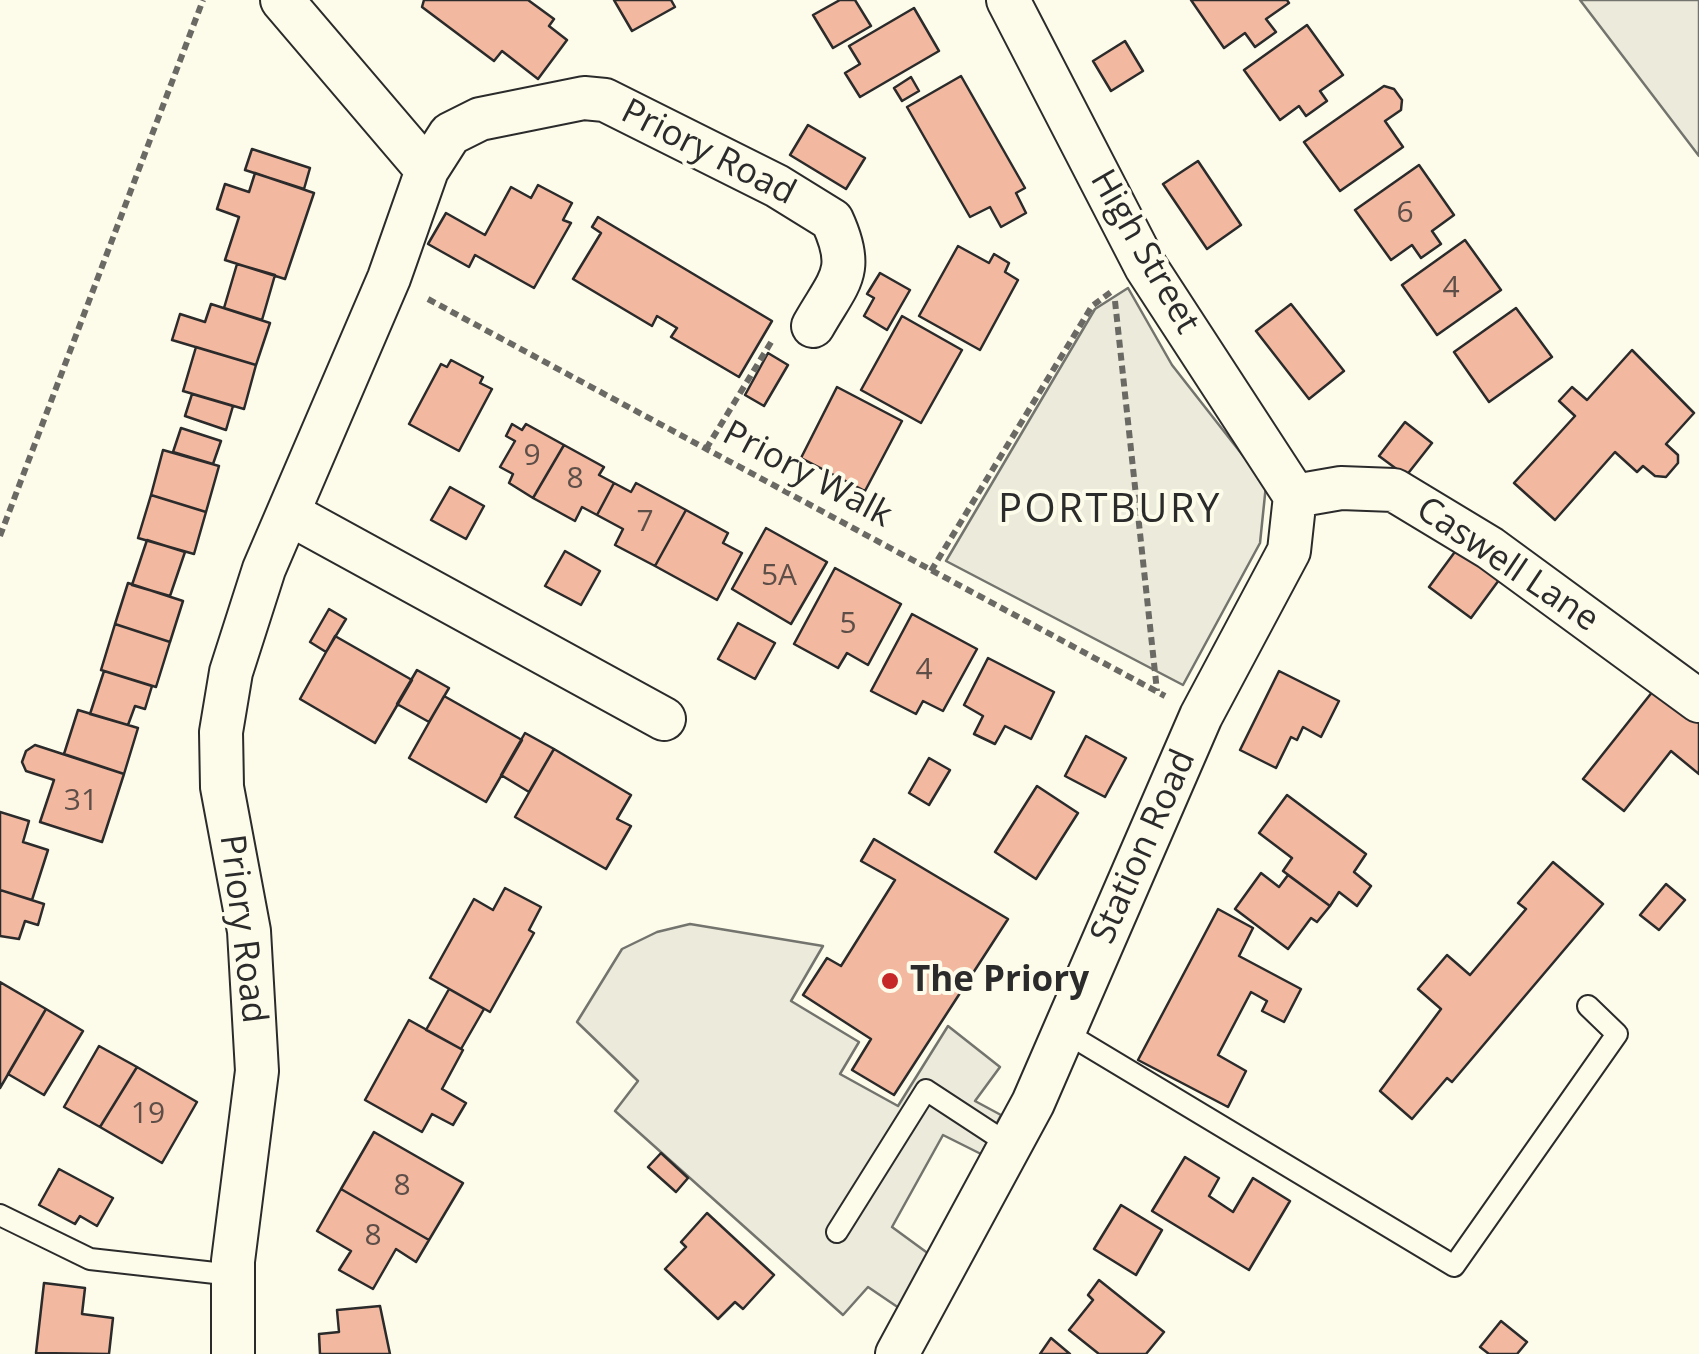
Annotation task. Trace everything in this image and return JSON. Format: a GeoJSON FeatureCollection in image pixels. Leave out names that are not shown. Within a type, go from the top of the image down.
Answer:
{"type":"FeatureCollection","features":[{"type":"Feature","properties":{"kind":"street"},"geometry":{"type":"LineString","coordinates":[[282,0],[426,170]]}},
{"type":"Feature","properties":{"kind":"street","name":"High Street"},"geometry":{"type":"LineString","coordinates":[[1008,0],[1146,267],[1295,496]]}},
{"type":"Feature","properties":{"kind":"street","name":"Priory Road"},"geometry":{"type":"LineString","coordinates":[[233,1354],[233,1275],[256,1071],[256,1022],[249,931],[222,787],[221,732],[230,672],[288,513],[389,278],[426,170],[450,134],[480,119],[584,98],[628,108],[832,220],[847,266],[813,326]]}},
{"type":"Feature","properties":{"kind":"street","name":"Caswell Lane"},"geometry":{"type":"LineString","coordinates":[[1295,496],[1341,488],[1394,490],[1490,548],[1699,701]]}},
{"type":"Feature","properties":{"kind":"street","name":"Station Road"},"geometry":{"type":"LineString","coordinates":[[906,1350],[917,1299],[1010,1146],[1201,716],[1289,550],[1295,496]]}},
{"type":"Feature","properties":{"kind":"street"},"geometry":{"type":"LineString","coordinates":[[288,513],[664,720]]}},
{"type":"Feature","properties":{"kind":"lane"},"geometry":{"type":"LineString","coordinates":[[1063,1032],[1454,1266],[1618,1034],[1588,1006]]}},
{"type":"Feature","properties":{"kind":"lane"},"geometry":{"type":"LineString","coordinates":[[837,1232],[926,1090],[1010,1146]]}},
{"type":"Feature","properties":{"kind":"lane"},"geometry":{"type":"LineString","coordinates":[[0,1215],[90,1259],[233,1275]]}},
{"type":"Feature","properties":{"kind":"path"},"geometry":{"type":"LineString","coordinates":[[0,536],[203,0]]}},
{"type":"Feature","properties":{"kind":"path","name":"Priory Walk"},"geometry":{"type":"LineString","coordinates":[[389,278],[1201,716]]}},
{"type":"Feature","properties":{"kind":"path"},"geometry":{"type":"LineString","coordinates":[[931,570],[1092,306],[1115,290],[1114,318],[1158,692]]}},
{"type":"Feature","properties":{"kind":"path"},"geometry":{"type":"LineString","coordinates":[[706,449],[789,312],[813,326]]}},
{"type":"Feature","properties":{"kind":"shaded area"},"geometry":{"type":"Polygon","coordinates":[[[1580,0],[1699,0],[1699,156],[1580,0]]]}},
{"type":"Feature","properties":{"kind":"shaded area"},"geometry":{"type":"Polygon","coordinates":[[[1128,288],[1172,365],[1266,485],[1260,543],[1183,685],[946,561],[1095,309],[1128,288]]]}},
{"type":"Feature","properties":{"kind":"shaded area"},"geometry":{"type":"Polygon","coordinates":[[[690,924],[823,946],[791,1001],[859,1042],[840,1074],[898,1106],[948,1026],[1000,1067],[975,1101],[1001,1115],[981,1154],[943,1135],[892,1227],[933,1257],[899,1308],[868,1287],[843,1315],[615,1111],[638,1081],[577,1022],[622,949],[657,932],[690,924]]]}},
{"type":"Feature","properties":{"kind":"building"},"geometry":{"type":"Polygon","coordinates":[[[424,0],[528,0],[554,19],[549,26],[567,40],[538,79],[502,51],[494,61],[422,7],[424,0]]]}},
{"type":"Feature","properties":{"kind":"building"},"geometry":{"type":"Polygon","coordinates":[[[614,0],[671,0],[675,7],[632,31],[614,0]]]}},
{"type":"Feature","properties":{"kind":"building"},"geometry":{"type":"Polygon","coordinates":[[[840,0],[855,0],[871,26],[833,48],[813,15],[840,0]]]}},
{"type":"Feature","properties":{"kind":"building"},"geometry":{"type":"Polygon","coordinates":[[[1191,0],[1289,3],[1266,19],[1276,32],[1255,47],[1245,33],[1224,48],[1191,0]]]}},
{"type":"Feature","properties":{"kind":"building"},"geometry":{"type":"Polygon","coordinates":[[[914,8],[939,51],[860,97],[845,73],[860,64],[849,46],[914,8]]]}},
{"type":"Feature","properties":{"kind":"building"},"geometry":{"type":"Polygon","coordinates":[[[1307,25],[1343,75],[1320,91],[1327,101],[1306,116],[1299,106],[1280,120],[1244,70],[1307,25]]]}},
{"type":"Feature","properties":{"kind":"building"},"geometry":{"type":"Polygon","coordinates":[[[1125,41],[1143,71],[1111,91],[1093,61],[1125,41]]]}},
{"type":"Feature","properties":{"kind":"building"},"geometry":{"type":"Polygon","coordinates":[[[961,76],[1025,188],[1016,193],[1026,213],[1001,227],[990,207],[970,217],[907,107],[961,76]]]}},
{"type":"Feature","properties":{"kind":"building"},"geometry":{"type":"Polygon","coordinates":[[[911,77],[919,91],[902,101],[894,88],[911,77]]]}},
{"type":"Feature","properties":{"kind":"building"},"geometry":{"type":"Polygon","coordinates":[[[1384,86],[1394,89],[1402,100],[1401,110],[1385,121],[1403,147],[1340,191],[1304,142],[1384,86]]]}},
{"type":"Feature","properties":{"kind":"building"},"geometry":{"type":"Polygon","coordinates":[[[808,125],[865,158],[846,189],[790,155],[808,125]]]}},
{"type":"Feature","properties":{"kind":"building"},"geometry":{"type":"Polygon","coordinates":[[[252,149],[310,168],[304,189],[245,170],[252,149]]]}},
{"type":"Feature","properties":{"kind":"building"},"geometry":{"type":"Polygon","coordinates":[[[1198,161],[1241,225],[1207,249],[1163,184],[1198,161]]]}},
{"type":"Feature","properties":{"kind":"building"},"geometry":{"type":"Polygon","coordinates":[[[1419,165],[1454,215],[1432,231],[1441,244],[1421,258],[1412,245],[1391,260],[1355,210],[1419,165]]]}},
{"type":"Feature","properties":{"kind":"building"},"geometry":{"type":"Polygon","coordinates":[[[255,173],[314,193],[285,279],[225,260],[239,217],[217,209],[225,184],[249,192],[255,173]]]}},
{"type":"Feature","properties":{"kind":"building"},"geometry":{"type":"Polygon","coordinates":[[[538,185],[572,203],[563,220],[571,223],[534,288],[475,255],[469,267],[428,244],[446,213],[485,235],[511,187],[531,198],[538,185]]]}},
{"type":"Feature","properties":{"kind":"building"},"geometry":{"type":"Polygon","coordinates":[[[598,217],[772,321],[739,377],[671,337],[677,328],[657,316],[652,326],[573,279],[601,233],[592,227],[598,217]]]}},
{"type":"Feature","properties":{"kind":"building"},"geometry":{"type":"Polygon","coordinates":[[[1465,240],[1501,290],[1437,335],[1402,285],[1465,240]]]}},
{"type":"Feature","properties":{"kind":"building"},"geometry":{"type":"Polygon","coordinates":[[[958,246],[989,263],[994,254],[1009,263],[1005,272],[1018,280],[980,350],[919,316],[958,246]]]}},
{"type":"Feature","properties":{"kind":"building"},"geometry":{"type":"Polygon","coordinates":[[[237,264],[275,275],[262,320],[224,308],[237,264]]]}},
{"type":"Feature","properties":{"kind":"building"},"geometry":{"type":"Polygon","coordinates":[[[880,273],[910,290],[887,330],[864,316],[874,298],[867,294],[880,273]]]}},
{"type":"Feature","properties":{"kind":"building"},"geometry":{"type":"Polygon","coordinates":[[[211,304],[270,323],[256,365],[172,340],[180,314],[205,322],[211,304]]]}},
{"type":"Feature","properties":{"kind":"building"},"geometry":{"type":"Polygon","coordinates":[[[1291,304],[1344,371],[1309,399],[1256,331],[1291,304]]]}},
{"type":"Feature","properties":{"kind":"building"},"geometry":{"type":"Polygon","coordinates":[[[1516,308],[1552,357],[1489,402],[1454,352],[1516,308]]]}},
{"type":"Feature","properties":{"kind":"building"},"geometry":{"type":"Polygon","coordinates":[[[902,316],[962,350],[921,423],[861,390],[902,316]]]}},
{"type":"Feature","properties":{"kind":"building"},"geometry":{"type":"Polygon","coordinates":[[[196,347],[256,365],[244,409],[183,391],[196,347]]]}},
{"type":"Feature","properties":{"kind":"building"},"geometry":{"type":"Polygon","coordinates":[[[1632,350],[1694,413],[1666,444],[1678,455],[1678,463],[1666,477],[1655,476],[1643,466],[1637,472],[1615,452],[1555,520],[1514,483],[1575,416],[1559,401],[1572,387],[1587,400],[1632,350]]]}},
{"type":"Feature","properties":{"kind":"building"},"geometry":{"type":"Polygon","coordinates":[[[768,353],[788,365],[764,406],[745,395],[768,353]]]}},
{"type":"Feature","properties":{"kind":"building"},"geometry":{"type":"Polygon","coordinates":[[[451,360],[483,377],[480,383],[492,389],[459,451],[409,424],[441,364],[447,367],[451,360]]]}},
{"type":"Feature","properties":{"kind":"building"},"geometry":{"type":"Polygon","coordinates":[[[837,387],[902,421],[865,491],[801,458],[837,387]]]}},
{"type":"Feature","properties":{"kind":"building"},"geometry":{"type":"Polygon","coordinates":[[[192,394],[233,406],[226,430],[185,416],[192,394]]]}},
{"type":"Feature","properties":{"kind":"building"},"geometry":{"type":"Polygon","coordinates":[[[1405,422],[1432,443],[1406,476],[1379,456],[1405,422]]]}},
{"type":"Feature","properties":{"kind":"building"},"geometry":{"type":"Polygon","coordinates":[[[512,424],[522,430],[526,424],[564,445],[533,498],[509,483],[513,474],[500,467],[515,441],[506,436],[512,424]]]}},
{"type":"Feature","properties":{"kind":"building"},"geometry":{"type":"Polygon","coordinates":[[[181,428],[221,441],[213,464],[173,452],[181,428]]]}},
{"type":"Feature","properties":{"kind":"building"},"geometry":{"type":"Polygon","coordinates":[[[564,445],[604,467],[599,475],[614,483],[597,515],[582,507],[575,521],[533,498],[564,445]]]}},
{"type":"Feature","properties":{"kind":"building"},"geometry":{"type":"Polygon","coordinates":[[[163,450],[219,466],[206,512],[151,495],[163,450]]]}},
{"type":"Feature","properties":{"kind":"building"},"geometry":{"type":"Polygon","coordinates":[[[614,483],[631,492],[636,483],[686,510],[655,566],[615,545],[623,529],[597,515],[614,483]]]}},
{"type":"Feature","properties":{"kind":"building"},"geometry":{"type":"Polygon","coordinates":[[[450,487],[484,506],[466,539],[431,520],[450,487]]]}},
{"type":"Feature","properties":{"kind":"building"},"geometry":{"type":"Polygon","coordinates":[[[151,495],[206,512],[194,554],[138,538],[151,495]]]}},
{"type":"Feature","properties":{"kind":"building"},"geometry":{"type":"Polygon","coordinates":[[[686,510],[728,533],[723,543],[742,553],[717,600],[655,566],[686,510]]]}},
{"type":"Feature","properties":{"kind":"building"},"geometry":{"type":"Polygon","coordinates":[[[766,528],[827,562],[791,624],[732,589],[766,528]]]}},
{"type":"Feature","properties":{"kind":"building"},"geometry":{"type":"Polygon","coordinates":[[[147,540],[185,552],[170,596],[132,585],[147,540]]]}},
{"type":"Feature","properties":{"kind":"building"},"geometry":{"type":"Polygon","coordinates":[[[1457,549],[1499,580],[1471,618],[1429,587],[1457,549]]]}},
{"type":"Feature","properties":{"kind":"building"},"geometry":{"type":"Polygon","coordinates":[[[565,551],[600,571],[581,605],[545,586],[565,551]]]}},
{"type":"Feature","properties":{"kind":"building"},"geometry":{"type":"Polygon","coordinates":[[[835,568],[901,604],[868,665],[847,653],[838,668],[794,644],[835,568]]]}},
{"type":"Feature","properties":{"kind":"building"},"geometry":{"type":"Polygon","coordinates":[[[128,583],[183,601],[170,642],[115,624],[128,583]]]}},
{"type":"Feature","properties":{"kind":"building"},"geometry":{"type":"Polygon","coordinates":[[[329,609],[346,619],[326,652],[310,642],[329,609]]]}},
{"type":"Feature","properties":{"kind":"building"},"geometry":{"type":"Polygon","coordinates":[[[912,614],[977,649],[943,711],[923,701],[916,714],[871,691],[912,614]]]}},
{"type":"Feature","properties":{"kind":"building"},"geometry":{"type":"Polygon","coordinates":[[[738,623],[775,643],[755,679],[718,659],[738,623]]]}},
{"type":"Feature","properties":{"kind":"building"},"geometry":{"type":"Polygon","coordinates":[[[115,624],[170,642],[156,687],[101,670],[115,624]]]}},
{"type":"Feature","properties":{"kind":"building"},"geometry":{"type":"Polygon","coordinates":[[[335,636],[412,680],[375,743],[300,699],[335,636]]]}},
{"type":"Feature","properties":{"kind":"building"},"geometry":{"type":"Polygon","coordinates":[[[988,658],[1054,692],[1031,739],[1005,726],[995,744],[974,734],[983,716],[964,705],[988,658]]]}},
{"type":"Feature","properties":{"kind":"building"},"geometry":{"type":"Polygon","coordinates":[[[417,670],[449,688],[429,722],[397,704],[417,670]]]}},
{"type":"Feature","properties":{"kind":"building"},"geometry":{"type":"Polygon","coordinates":[[[104,671],[152,686],[145,709],[135,706],[128,725],[90,714],[104,671]]]}},
{"type":"Feature","properties":{"kind":"building"},"geometry":{"type":"Polygon","coordinates":[[[1279,671],[1339,701],[1321,737],[1303,727],[1297,740],[1291,737],[1276,768],[1240,750],[1279,671]]]}},
{"type":"Feature","properties":{"kind":"building"},"geometry":{"type":"Polygon","coordinates":[[[1657,686],[1699,719],[1699,774],[1671,751],[1624,811],[1583,779],[1657,686]]]}},
{"type":"Feature","properties":{"kind":"building"},"geometry":{"type":"Polygon","coordinates":[[[444,696],[522,740],[486,802],[409,758],[444,696]]]}},
{"type":"Feature","properties":{"kind":"building"},"geometry":{"type":"Polygon","coordinates":[[[78,710],[138,728],[124,774],[64,754],[78,710]]]}},
{"type":"Feature","properties":{"kind":"building"},"geometry":{"type":"Polygon","coordinates":[[[525,733],[554,749],[529,792],[501,775],[525,733]]]}},
{"type":"Feature","properties":{"kind":"building"},"geometry":{"type":"Polygon","coordinates":[[[1086,736],[1126,758],[1105,797],[1065,776],[1086,736]]]}},
{"type":"Feature","properties":{"kind":"building"},"geometry":{"type":"Polygon","coordinates":[[[35,745],[124,774],[102,842],[40,822],[54,780],[26,771],[22,762],[26,751],[35,745]]]}},
{"type":"Feature","properties":{"kind":"building"},"geometry":{"type":"Polygon","coordinates":[[[554,749],[631,795],[617,819],[631,826],[606,869],[515,817],[554,749]]]}},
{"type":"Feature","properties":{"kind":"building"},"geometry":{"type":"Polygon","coordinates":[[[929,758],[950,770],[929,805],[909,793],[929,758]]]}},
{"type":"Feature","properties":{"kind":"building"},"geometry":{"type":"Polygon","coordinates":[[[1037,786],[1078,813],[1036,879],[995,852],[1037,786]]]}},
{"type":"Feature","properties":{"kind":"building"},"geometry":{"type":"Polygon","coordinates":[[[1287,795],[1366,854],[1354,872],[1371,886],[1357,906],[1339,892],[1330,906],[1283,871],[1292,858],[1259,833],[1287,795]]]}},
{"type":"Feature","properties":{"kind":"building"},"geometry":{"type":"Polygon","coordinates":[[[0,812],[29,821],[23,842],[48,850],[32,900],[0,890],[0,812]]]}},
{"type":"Feature","properties":{"kind":"building","name":"The Priory"},"geometry":{"type":"Polygon","coordinates":[[[874,839],[1008,919],[894,1095],[852,1070],[871,1039],[803,995],[827,958],[841,966],[895,880],[861,861],[874,839]]]}},
{"type":"Feature","properties":{"kind":"building"},"geometry":{"type":"Polygon","coordinates":[[[1553,862],[1603,904],[1452,1082],[1447,1078],[1412,1119],[1380,1091],[1441,1009],[1418,989],[1447,955],[1470,975],[1526,909],[1518,903],[1553,862]]]}},
{"type":"Feature","properties":{"kind":"building"},"geometry":{"type":"Polygon","coordinates":[[[1261,873],[1279,887],[1288,875],[1330,906],[1317,922],[1311,918],[1288,949],[1235,909],[1261,873]]]}},
{"type":"Feature","properties":{"kind":"building"},"geometry":{"type":"Polygon","coordinates":[[[1666,884],[1685,900],[1659,930],[1640,915],[1666,884]]]}},
{"type":"Feature","properties":{"kind":"building"},"geometry":{"type":"Polygon","coordinates":[[[505,888],[541,907],[529,930],[534,933],[490,1012],[430,978],[474,899],[493,910],[505,888]]]}},
{"type":"Feature","properties":{"kind":"building"},"geometry":{"type":"Polygon","coordinates":[[[0,890],[44,904],[38,925],[25,921],[19,939],[0,936],[0,890]]]}},
{"type":"Feature","properties":{"kind":"building"},"geometry":{"type":"Polygon","coordinates":[[[1218,909],[1253,928],[1239,956],[1301,989],[1284,1022],[1262,1011],[1267,1001],[1251,992],[1218,1055],[1246,1071],[1228,1107],[1138,1060],[1218,909]]]}},
{"type":"Feature","properties":{"kind":"building"},"geometry":{"type":"Polygon","coordinates":[[[0,982],[46,1009],[0,1088],[0,982]]]}},
{"type":"Feature","properties":{"kind":"building"},"geometry":{"type":"Polygon","coordinates":[[[449,989],[484,1009],[461,1049],[426,1030],[449,989]]]}},
{"type":"Feature","properties":{"kind":"building"},"geometry":{"type":"Polygon","coordinates":[[[46,1009],[83,1031],[44,1095],[8,1074],[46,1009]]]}},
{"type":"Feature","properties":{"kind":"building"},"geometry":{"type":"Polygon","coordinates":[[[409,1020],[463,1050],[442,1089],[466,1103],[453,1125],[432,1114],[422,1132],[365,1100],[409,1020]]]}},
{"type":"Feature","properties":{"kind":"building"},"geometry":{"type":"Polygon","coordinates":[[[99,1046],[137,1067],[100,1127],[64,1107],[99,1046]]]}},
{"type":"Feature","properties":{"kind":"building"},"geometry":{"type":"Polygon","coordinates":[[[137,1067],[197,1102],[162,1163],[100,1127],[137,1067]]]}},
{"type":"Feature","properties":{"kind":"building"},"geometry":{"type":"Polygon","coordinates":[[[374,1132],[463,1183],[429,1240],[341,1189],[374,1132]]]}},
{"type":"Feature","properties":{"kind":"building"},"geometry":{"type":"Polygon","coordinates":[[[661,1153],[688,1178],[676,1192],[648,1167],[661,1153]]]}},
{"type":"Feature","properties":{"kind":"building"},"geometry":{"type":"Polygon","coordinates":[[[1185,1157],[1219,1178],[1209,1196],[1233,1212],[1253,1178],[1290,1201],[1249,1270],[1152,1211],[1185,1157]]]}},
{"type":"Feature","properties":{"kind":"building"},"geometry":{"type":"Polygon","coordinates":[[[59,1169],[113,1198],[97,1226],[80,1216],[75,1224],[39,1205],[59,1169]]]}},
{"type":"Feature","properties":{"kind":"building"},"geometry":{"type":"Polygon","coordinates":[[[341,1189],[429,1240],[416,1262],[396,1249],[373,1289],[339,1270],[351,1251],[317,1231],[341,1189]]]}},
{"type":"Feature","properties":{"kind":"building"},"geometry":{"type":"Polygon","coordinates":[[[1121,1205],[1162,1230],[1136,1275],[1094,1249],[1121,1205]]]}},
{"type":"Feature","properties":{"kind":"building"},"geometry":{"type":"Polygon","coordinates":[[[707,1213],[774,1275],[743,1309],[735,1302],[718,1319],[665,1269],[686,1247],[681,1242],[707,1213]]]}},
{"type":"Feature","properties":{"kind":"building"},"geometry":{"type":"Polygon","coordinates":[[[1099,1280],[1164,1332],[1146,1354],[1099,1354],[1069,1330],[1093,1300],[1088,1295],[1099,1280]]]}},
{"type":"Feature","properties":{"kind":"building"},"geometry":{"type":"Polygon","coordinates":[[[44,1283],[85,1288],[82,1314],[113,1318],[109,1354],[36,1353],[44,1283]]]}},
{"type":"Feature","properties":{"kind":"building"},"geometry":{"type":"Polygon","coordinates":[[[380,1306],[390,1354],[320,1354],[319,1334],[339,1332],[337,1310],[380,1306]]]}},
{"type":"Feature","properties":{"kind":"building"},"geometry":{"type":"Polygon","coordinates":[[[1501,1321],[1527,1342],[1517,1354],[1489,1354],[1480,1347],[1501,1321]]]}},
{"type":"Feature","properties":{"kind":"building"},"geometry":{"type":"Polygon","coordinates":[[[1051,1338],[1070,1354],[1040,1354],[1051,1338]]]}},
{"type":"Feature","properties":{"kind":"place","name":"The Priory"},"geometry":{"type":"Point","coordinates":[890,981]}},
{"type":"Feature","properties":{"kind":"district","name":"PORTBURY"},"geometry":{"type":"Point","coordinates":[1110,511]}}]}
